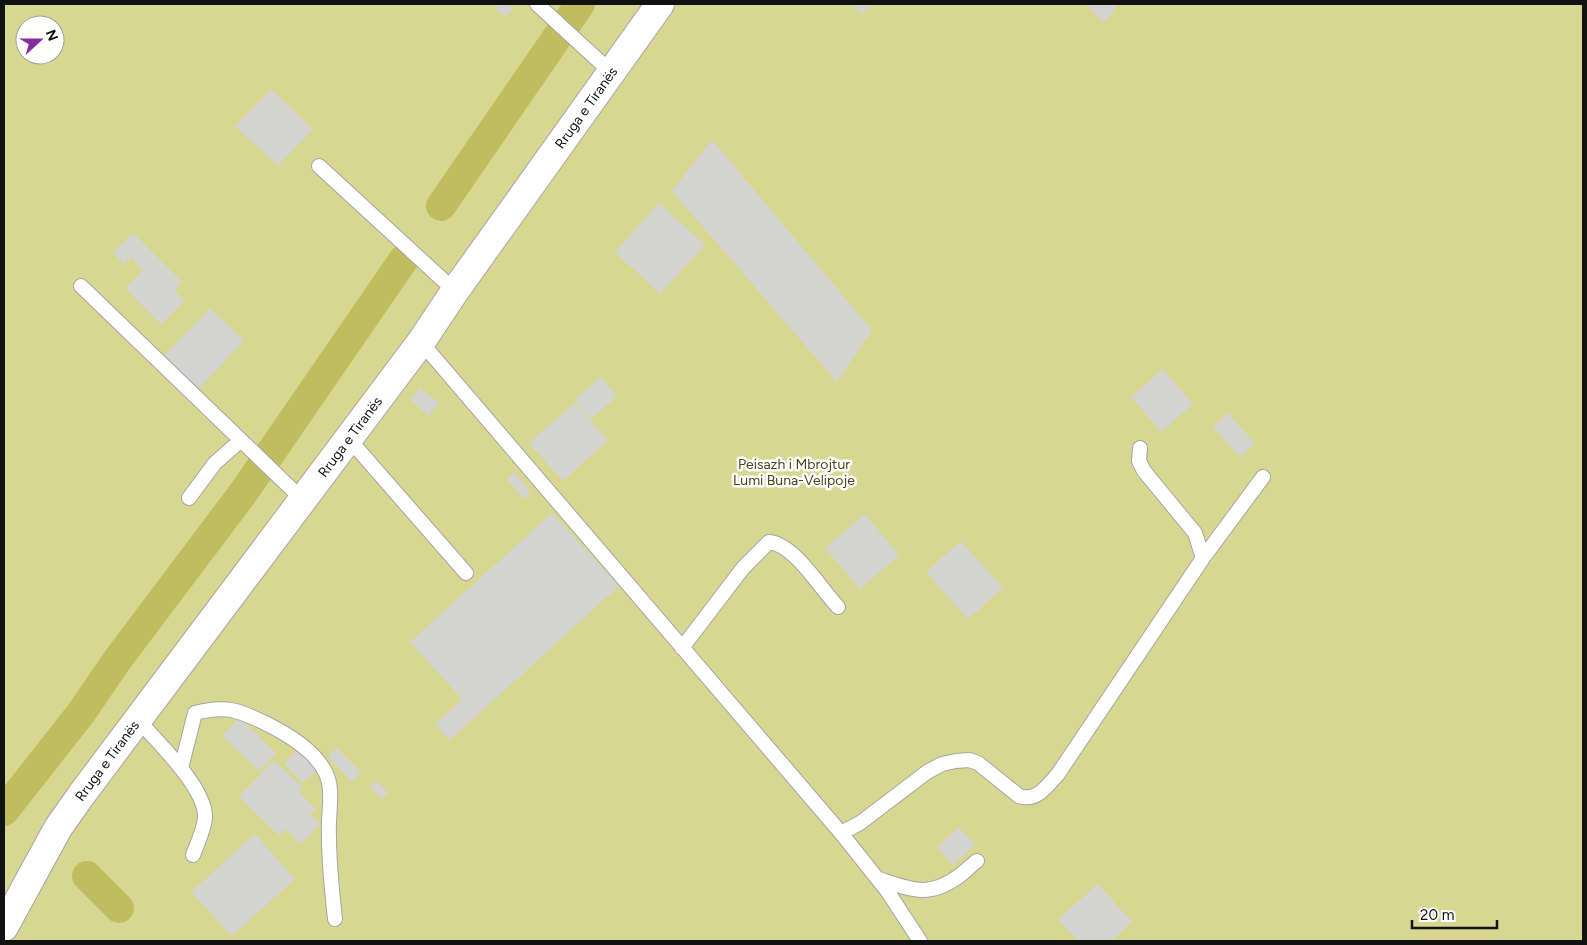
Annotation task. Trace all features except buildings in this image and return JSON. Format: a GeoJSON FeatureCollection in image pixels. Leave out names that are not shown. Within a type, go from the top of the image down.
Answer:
{"type":"FeatureCollection","features":[{"type":"Feature","properties":{"kind":"main road","name":"Rruga e Tiranës"},"geometry":{"type":"LineString","coordinates":[[4,927],[63,821],[137,719],[304,500],[421,342],[455,291],[660,4]]}},
{"type":"Feature","properties":{"kind":"main road"},"geometry":{"type":"LineString","coordinates":[[4,891],[36,867]]}},
{"type":"Feature","properties":{"kind":"lane"},"geometry":{"type":"LineString","coordinates":[[537,4],[612,73]]}},
{"type":"Feature","properties":{"kind":"lane"},"geometry":{"type":"LineString","coordinates":[[319,166],[455,291]]}},
{"type":"Feature","properties":{"kind":"lane"},"geometry":{"type":"LineString","coordinates":[[81,286],[272,472],[304,500]]}},
{"type":"Feature","properties":{"kind":"lane"},"geometry":{"type":"LineString","coordinates":[[421,342],[841,833],[878,878],[920,941]]}},
{"type":"Feature","properties":{"kind":"lane"},"geometry":{"type":"LineString","coordinates":[[349,439],[466,573]]}},
{"type":"Feature","properties":{"kind":"lane"},"geometry":{"type":"LineString","coordinates":[[189,498],[215,463],[242,443]]}},
{"type":"Feature","properties":{"kind":"lane"},"geometry":{"type":"LineString","coordinates":[[1140,448],[1139,461],[1144,471],[1182,520],[1195,533],[1203,558]]}},
{"type":"Feature","properties":{"kind":"lane"},"geometry":{"type":"LineString","coordinates":[[841,833],[860,823],[927,772],[942,764],[956,761],[969,760],[978,763],[1019,796],[1026,798],[1040,794],[1058,774],[1203,558],[1263,477]]}},
{"type":"Feature","properties":{"kind":"lane"},"geometry":{"type":"LineString","coordinates":[[682,648],[743,568],[769,542],[777,542],[796,556],[838,607]]}},
{"type":"Feature","properties":{"kind":"lane"},"geometry":{"type":"LineString","coordinates":[[181,768],[188,742],[190,725],[195,713],[213,709],[235,710],[252,716],[283,732],[309,750],[324,771],[330,789],[329,838],[335,919]]}},
{"type":"Feature","properties":{"kind":"lane"},"geometry":{"type":"LineString","coordinates":[[137,719],[181,768],[198,792],[205,818],[193,855]]}},
{"type":"Feature","properties":{"kind":"lane"},"geometry":{"type":"LineString","coordinates":[[878,878],[910,889],[929,891],[956,878],[977,861]]}},
{"type":"Feature","properties":{"kind":"green space","name":"Peisazh i Mbrojtur Lumi Buna-Velipoje"},"geometry":{"type":"Polygon","coordinates":[[[4,4],[1583,4],[1583,941],[4,941],[4,4]]]}},
{"type":"Feature","properties":{"kind":"waterway"},"geometry":{"type":"LineString","coordinates":[[441,206],[580,4]]}},
{"type":"Feature","properties":{"kind":"waterway"},"geometry":{"type":"LineString","coordinates":[[4,811],[81,713],[118,659],[243,493],[404,259]]}},
{"type":"Feature","properties":{"kind":"waterway"},"geometry":{"type":"LineString","coordinates":[[87,876],[119,908]]}}]}
